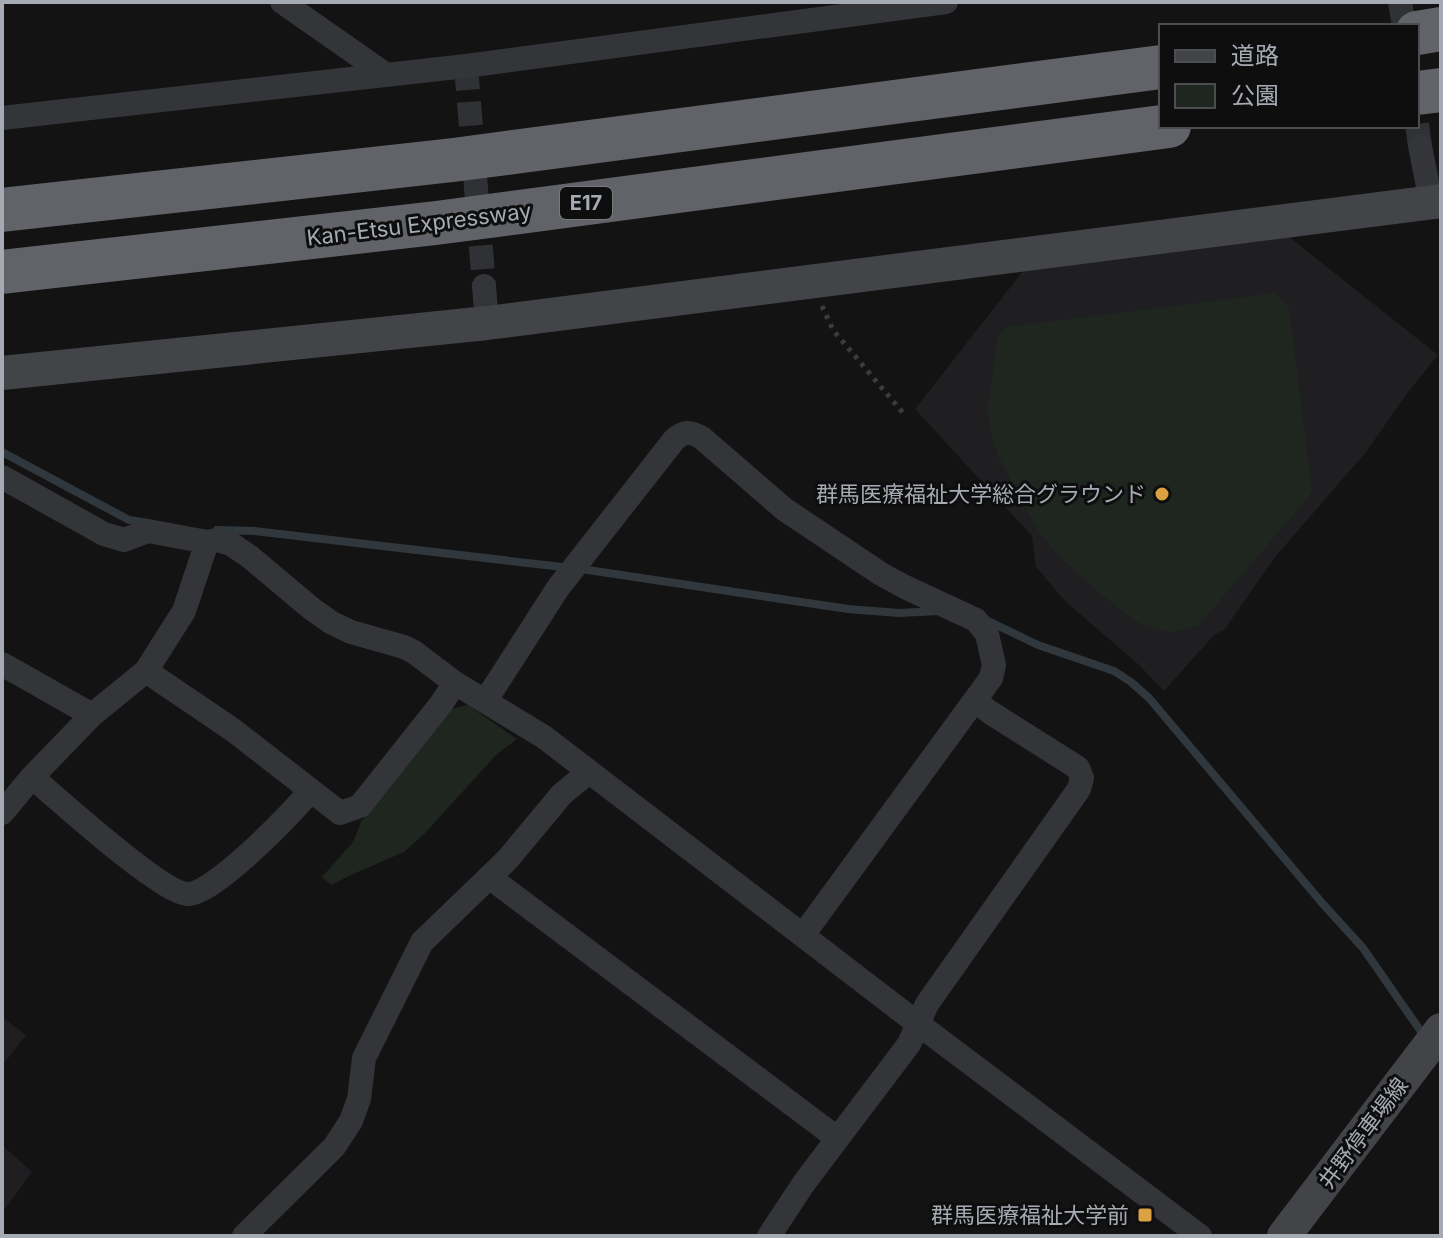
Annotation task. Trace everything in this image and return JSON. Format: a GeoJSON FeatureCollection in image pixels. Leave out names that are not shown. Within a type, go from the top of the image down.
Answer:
{"type":"FeatureCollection","features":[{"type":"Feature","properties":{"kind":"highway"},"geometry":{"type":"LineString","coordinates":[[1419,33],[1441,29]]}},
{"type":"Feature","properties":{"kind":"highway"},"geometry":{"type":"LineString","coordinates":[[2,210],[453,160],[1159,67]]}},
{"type":"Feature","properties":{"kind":"highway"},"geometry":{"type":"LineString","coordinates":[[1419,93],[1441,90]]}},
{"type":"Feature","properties":{"kind":"highway","name":"Kan-Etsu Expressway"},"geometry":{"type":"LineString","coordinates":[[2,272],[436,223],[1159,127]]}},
{"type":"Feature","properties":{"kind":"street"},"geometry":{"type":"LineString","coordinates":[[282,2],[385,74]]}},
{"type":"Feature","properties":{"kind":"street"},"geometry":{"type":"LineString","coordinates":[[2,118],[466,66],[946,2]]}},
{"type":"Feature","properties":{"kind":"street"},"geometry":{"type":"LineString","coordinates":[[2,373],[487,323],[1436,202],[1420,146]]}},
{"type":"Feature","properties":{"kind":"street"},"geometry":{"type":"LineString","coordinates":[[484,286],[487,323]]}},
{"type":"Feature","properties":{"kind":"street"},"geometry":{"type":"LineString","coordinates":[[486,700],[571,571],[674,440],[688,432],[702,438],[784,509],[881,574],[976,620],[987,634],[994,665],[991,678],[803,935]]}},
{"type":"Feature","properties":{"kind":"street"},"geometry":{"type":"LineString","coordinates":[[2,477],[104,534],[124,540],[148,531],[231,544],[332,623],[414,652],[455,683],[544,737],[1200,1236]]}},
{"type":"Feature","properties":{"kind":"street"},"geometry":{"type":"LineString","coordinates":[[2,813],[92,715],[146,671],[184,611],[207,542]]}},
{"type":"Feature","properties":{"kind":"street"},"geometry":{"type":"LineString","coordinates":[[2,664],[92,715]]}},
{"type":"Feature","properties":{"kind":"street"},"geometry":{"type":"LineString","coordinates":[[146,671],[233,730],[340,813],[360,806],[455,683]]}},
{"type":"Feature","properties":{"kind":"street"},"geometry":{"type":"LineString","coordinates":[[769,1236],[804,1183],[909,1044],[927,1004],[1076,793],[1082,778],[1073,763],[975,701]]}},
{"type":"Feature","properties":{"kind":"street"},"geometry":{"type":"LineString","coordinates":[[244,1236],[334,1147],[351,1121],[359,1099],[364,1058],[422,942],[507,860],[562,794],[589,772]]}},
{"type":"Feature","properties":{"kind":"street"},"geometry":{"type":"LineString","coordinates":[[32,777],[108,842],[171,889],[186,894],[207,888],[220,878],[310,791]]}},
{"type":"Feature","properties":{"kind":"street"},"geometry":{"type":"LineString","coordinates":[[489,877],[837,1138]]}},
{"type":"Feature","properties":{"kind":"street","name":"井野停車場線"},"geometry":{"type":"LineString","coordinates":[[1284,1236],[1437,1047]]}},
{"type":"Feature","properties":{"kind":"path"},"geometry":{"type":"LineString","coordinates":[[816,282],[825,315],[833,330],[903,413]]}},
{"type":"Feature","properties":{"kind":"shaded area","name":"群馬医療福祉大学総合グラウンド"},"geometry":{"type":"Polygon","coordinates":[[[1288,236],[1438,355],[1366,452],[1276,556],[1224,630],[1214,635],[1164,691],[1138,664],[1065,601],[1036,567],[1032,536],[915,409],[1023,271],[1288,236]]]}},
{"type":"Feature","properties":{"kind":"shaded area"},"geometry":{"type":"Polygon","coordinates":[[[2,1017],[26,1035],[2,1066],[2,1017]]]}},
{"type":"Feature","properties":{"kind":"shaded area"},"geometry":{"type":"Polygon","coordinates":[[[2,1145],[32,1172],[2,1213],[2,1145]]]}},
{"type":"Feature","properties":{"kind":"green space"},"geometry":{"type":"Polygon","coordinates":[[[1275,293],[1289,308],[1312,491],[1198,626],[1171,632],[1146,627],[1089,584],[1056,553],[1038,530],[998,456],[990,430],[988,408],[997,338],[1006,327],[1275,293]]]}},
{"type":"Feature","properties":{"kind":"green space"},"geometry":{"type":"Polygon","coordinates":[[[468,705],[517,739],[497,754],[404,852],[331,885],[322,877],[353,842],[361,822],[451,709],[468,705]]]}},
{"type":"Feature","properties":{"kind":"waterway"},"geometry":{"type":"LineString","coordinates":[[2,452],[129,520],[148,523]]}},
{"type":"Feature","properties":{"kind":"waterway"},"geometry":{"type":"LineString","coordinates":[[217,530],[254,531],[588,570],[848,609],[899,613],[938,611]]}},
{"type":"Feature","properties":{"kind":"waterway"},"geometry":{"type":"LineString","coordinates":[[986,620],[1038,645],[1114,671],[1149,698],[1363,948],[1422,1033]]}},
{"type":"Feature","properties":{"kind":"tunnel"},"geometry":{"type":"LineString","coordinates":[[1400,2],[1404,24]]}},
{"type":"Feature","properties":{"kind":"tunnel"},"geometry":{"type":"LineString","coordinates":[[466,66],[484,286]]}},
{"type":"Feature","properties":{"kind":"tunnel"},"geometry":{"type":"LineString","coordinates":[[1418,128],[1420,146]]}},
{"type":"Feature","properties":{"kind":"place","name":"群馬医療福祉大学総合グラウンド"},"geometry":{"type":"Point","coordinates":[1162,494]}},
{"type":"Feature","properties":{"kind":"place","name":"群馬医療福祉大学前"},"geometry":{"type":"Point","coordinates":[1145,1215]}}]}
